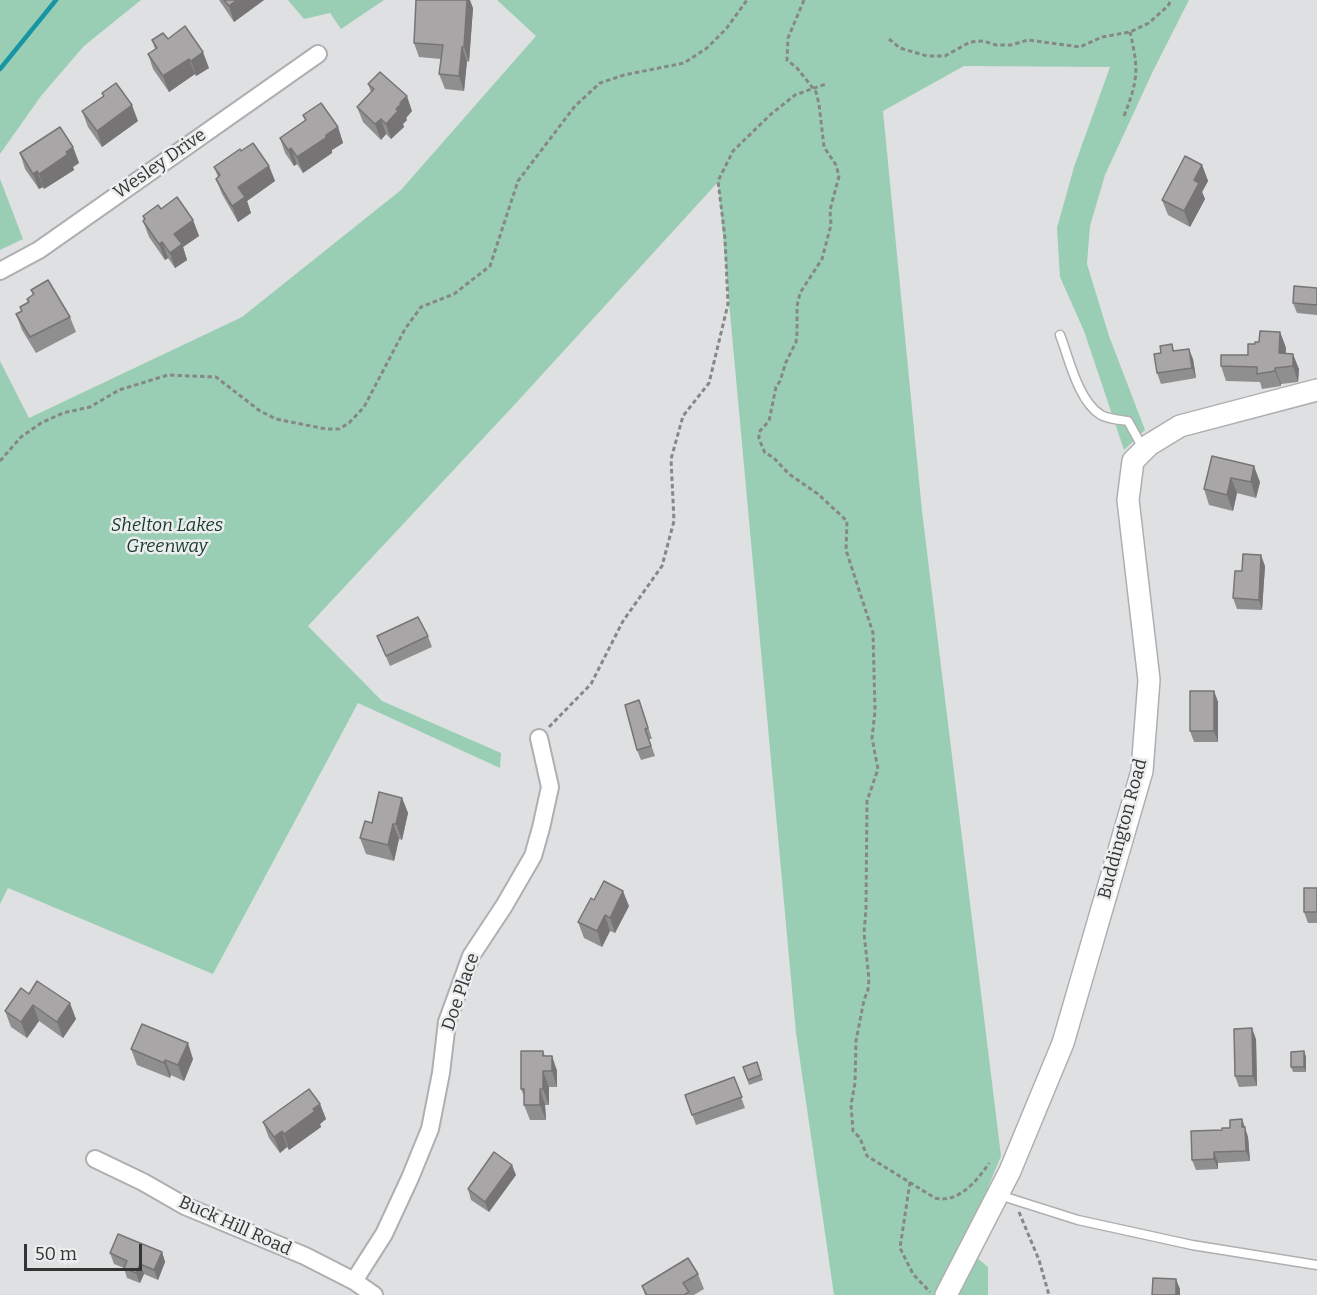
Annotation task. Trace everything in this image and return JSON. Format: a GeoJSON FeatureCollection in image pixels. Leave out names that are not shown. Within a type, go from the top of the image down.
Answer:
{"type":"FeatureCollection","features":[{"type":"Feature","properties":{"kind":"street","name":"Wesley Drive"},"geometry":{"type":"LineString","coordinates":[[0,271],[39,250],[318,54]]}},
{"type":"Feature","properties":{"kind":"street","name":"Buddington Road"},"geometry":{"type":"LineString","coordinates":[[946,1295],[1007,1197],[1034,1116],[1063,1042],[1142,771],[1149,680],[1128,500],[1133,461],[1144,450],[1180,426],[1317,390]]}},
{"type":"Feature","properties":{"kind":"street","name":"Doe Place"},"geometry":{"type":"LineString","coordinates":[[354,1281],[384,1234],[430,1129],[441,1073],[447,1022],[471,956],[533,856],[550,787],[539,738]]}},
{"type":"Feature","properties":{"kind":"street","name":"Buck Hill Road"},"geometry":{"type":"LineString","coordinates":[[95,1159],[143,1182],[185,1206],[253,1233],[354,1281],[374,1295]]}},
{"type":"Feature","properties":{"kind":"lane"},"geometry":{"type":"LineString","coordinates":[[1060,335],[1080,389],[1089,404],[1101,415],[1128,421],[1144,450]]}},
{"type":"Feature","properties":{"kind":"lane"},"geometry":{"type":"LineString","coordinates":[[1007,1197],[1078,1220],[1192,1245],[1317,1264]]}},
{"type":"Feature","properties":{"kind":"path"},"geometry":{"type":"LineString","coordinates":[[0,461],[21,437],[41,423],[63,413],[90,407],[119,390],[168,375],[216,377],[252,405],[276,419],[326,429],[339,429],[349,423],[364,407],[405,329],[421,307],[454,294],[490,266],[518,181],[575,106],[600,83],[624,75],[684,63],[707,48],[726,29],[747,0]]}},
{"type":"Feature","properties":{"kind":"path"},"geometry":{"type":"LineString","coordinates":[[804,0],[788,38],[787,60],[797,68],[816,92],[824,147],[836,165],[839,176],[830,210],[831,225],[822,259],[800,293],[797,306],[798,333],[776,387],[769,421],[759,432],[759,440],[765,453],[773,457],[789,474],[818,494],[847,521],[846,550],[873,633],[875,711],[872,738],[878,769],[867,801],[864,933],[868,990],[856,1041],[855,1083],[851,1106],[853,1131],[860,1138],[867,1156],[935,1198],[943,1200],[968,1188],[978,1180],[989,1163]]}},
{"type":"Feature","properties":{"kind":"path"},"geometry":{"type":"LineString","coordinates":[[889,39],[900,48],[927,56],[945,56],[970,42],[1011,45],[1028,40],[1080,47],[1102,37],[1130,32],[1149,23],[1168,6],[1171,0]]}},
{"type":"Feature","properties":{"kind":"path"},"geometry":{"type":"LineString","coordinates":[[1124,116],[1136,78],[1136,60],[1130,32]]}},
{"type":"Feature","properties":{"kind":"path"},"geometry":{"type":"LineString","coordinates":[[539,738],[591,684],[623,621],[662,567],[674,521],[671,459],[683,416],[709,383],[728,304],[725,238],[718,181],[734,151],[770,115],[795,95],[826,84]]}},
{"type":"Feature","properties":{"kind":"path"},"geometry":{"type":"LineString","coordinates":[[910,1182],[900,1248],[914,1274],[925,1288],[935,1295]]}},
{"type":"Feature","properties":{"kind":"path"},"geometry":{"type":"LineString","coordinates":[[1007,1197],[1039,1260],[1049,1295]]}},
{"type":"Feature","properties":{"kind":"green space"},"geometry":{"type":"Polygon","coordinates":[[[0,0],[141,0],[84,46],[41,96],[0,154],[0,0]]]}},
{"type":"Feature","properties":{"kind":"green space"},"geometry":{"type":"Polygon","coordinates":[[[288,0],[384,0],[341,29],[330,13],[304,19],[288,0]]]}},
{"type":"Feature","properties":{"kind":"green space","name":"Shelton Lakes Greenway"},"geometry":{"type":"Polygon","coordinates":[[[497,0],[1189,0],[1105,175],[1090,226],[1087,264],[1109,336],[1145,430],[1124,450],[1084,331],[1060,277],[1057,228],[1074,167],[1110,67],[964,66],[883,111],[922,511],[1001,1156],[960,1255],[937,1295],[834,1295],[796,1033],[718,182],[308,626],[382,701],[501,753],[500,768],[358,703],[213,974],[8,888],[0,904],[0,361],[29,418],[242,317],[401,190],[536,36],[497,0]]]}},
{"type":"Feature","properties":{"kind":"green space"},"geometry":{"type":"Polygon","coordinates":[[[0,179],[23,239],[0,250],[0,179]]]}},
{"type":"Feature","properties":{"kind":"green space"},"geometry":{"type":"Polygon","coordinates":[[[976,1257],[988,1267],[988,1295],[951,1295],[976,1257]]]}},
{"type":"Feature","properties":{"kind":"building"},"geometry":{"type":"Polygon","coordinates":[[[224,0],[237,0],[229,6],[224,0]]]}},
{"type":"Feature","properties":{"kind":"building"},"geometry":{"type":"Polygon","coordinates":[[[416,0],[467,0],[464,47],[462,47],[459,76],[439,74],[443,45],[414,43],[416,0]]]}},
{"type":"Feature","properties":{"kind":"building"},"geometry":{"type":"Polygon","coordinates":[[[185,26],[203,52],[163,76],[148,54],[157,48],[152,40],[163,33],[168,39],[185,26]]]}},
{"type":"Feature","properties":{"kind":"building"},"geometry":{"type":"Polygon","coordinates":[[[380,72],[407,96],[396,109],[398,111],[386,124],[381,119],[375,124],[357,107],[374,89],[368,84],[380,72]]]}},
{"type":"Feature","properties":{"kind":"building"},"geometry":{"type":"Polygon","coordinates":[[[116,83],[132,105],[97,131],[82,111],[104,96],[102,93],[116,83]]]}},
{"type":"Feature","properties":{"kind":"building"},"geometry":{"type":"Polygon","coordinates":[[[321,103],[338,127],[297,157],[291,148],[288,150],[280,138],[306,120],[303,115],[321,103]]]}},
{"type":"Feature","properties":{"kind":"building"},"geometry":{"type":"Polygon","coordinates":[[[60,127],[73,147],[66,152],[68,154],[39,174],[37,171],[33,174],[20,153],[60,127]]]}},
{"type":"Feature","properties":{"kind":"building"},"geometry":{"type":"Polygon","coordinates":[[[253,143],[269,166],[238,187],[245,197],[232,206],[216,179],[220,175],[214,167],[253,143]]]}},
{"type":"Feature","properties":{"kind":"building"},"geometry":{"type":"Polygon","coordinates":[[[1185,156],[1202,165],[1194,180],[1199,183],[1184,211],[1162,200],[1185,156]]]}},
{"type":"Feature","properties":{"kind":"building"},"geometry":{"type":"Polygon","coordinates":[[[177,197],[193,220],[174,234],[182,244],[170,253],[162,242],[159,244],[143,221],[145,219],[143,216],[158,205],[161,209],[177,197]]]}},
{"type":"Feature","properties":{"kind":"building"},"geometry":{"type":"Polygon","coordinates":[[[48,280],[70,317],[30,337],[16,314],[22,311],[20,307],[29,302],[27,299],[34,294],[31,290],[48,280]]]}},
{"type":"Feature","properties":{"kind":"building"},"geometry":{"type":"Polygon","coordinates":[[[1294,286],[1317,288],[1317,305],[1293,303],[1294,286]]]}},
{"type":"Feature","properties":{"kind":"building"},"geometry":{"type":"Polygon","coordinates":[[[1260,331],[1280,332],[1279,353],[1293,354],[1293,366],[1275,368],[1275,371],[1257,374],[1257,367],[1221,366],[1221,355],[1248,355],[1248,344],[1259,342],[1260,331]]]}},
{"type":"Feature","properties":{"kind":"building"},"geometry":{"type":"Polygon","coordinates":[[[1172,344],[1173,351],[1189,349],[1192,368],[1157,373],[1154,354],[1161,353],[1160,346],[1172,344]]]}},
{"type":"Feature","properties":{"kind":"building"},"geometry":{"type":"Polygon","coordinates":[[[1212,456],[1254,466],[1251,482],[1231,478],[1227,495],[1204,489],[1212,456]]]}},
{"type":"Feature","properties":{"kind":"building"},"geometry":{"type":"Polygon","coordinates":[[[1243,554],[1261,555],[1259,600],[1233,598],[1235,571],[1242,571],[1243,554]]]}},
{"type":"Feature","properties":{"kind":"building"},"geometry":{"type":"Polygon","coordinates":[[[418,617],[428,636],[386,656],[377,636],[418,617]]]}},
{"type":"Feature","properties":{"kind":"building"},"geometry":{"type":"Polygon","coordinates":[[[1190,691],[1214,691],[1214,731],[1190,731],[1190,691]]]}},
{"type":"Feature","properties":{"kind":"building"},"geometry":{"type":"Polygon","coordinates":[[[639,700],[651,746],[637,750],[625,705],[639,700]]]}},
{"type":"Feature","properties":{"kind":"building"},"geometry":{"type":"Polygon","coordinates":[[[379,792],[402,798],[388,845],[360,838],[365,821],[372,823],[379,792]]]}},
{"type":"Feature","properties":{"kind":"building"},"geometry":{"type":"Polygon","coordinates":[[[604,881],[623,891],[610,918],[605,915],[597,931],[578,922],[591,898],[594,900],[604,881]]]}},
{"type":"Feature","properties":{"kind":"building"},"geometry":{"type":"Polygon","coordinates":[[[1304,888],[1317,888],[1317,912],[1304,912],[1304,888]]]}},
{"type":"Feature","properties":{"kind":"building"},"geometry":{"type":"Polygon","coordinates":[[[37,981],[70,1003],[57,1022],[33,1005],[21,1022],[5,1011],[21,988],[29,994],[37,981]]]}},
{"type":"Feature","properties":{"kind":"building"},"geometry":{"type":"Polygon","coordinates":[[[142,1024],[188,1043],[178,1065],[165,1060],[164,1063],[131,1049],[142,1024]]]}},
{"type":"Feature","properties":{"kind":"building"},"geometry":{"type":"Polygon","coordinates":[[[1252,1028],[1253,1076],[1235,1076],[1234,1029],[1252,1028]]]}},
{"type":"Feature","properties":{"kind":"building"},"geometry":{"type":"Polygon","coordinates":[[[521,1051],[543,1051],[543,1056],[552,1056],[552,1071],[543,1071],[540,1105],[524,1105],[524,1089],[521,1089],[521,1051]]]}},
{"type":"Feature","properties":{"kind":"building"},"geometry":{"type":"Polygon","coordinates":[[[1304,1051],[1304,1067],[1291,1067],[1291,1052],[1304,1051]]]}},
{"type":"Feature","properties":{"kind":"building"},"geometry":{"type":"Polygon","coordinates":[[[757,1062],[761,1075],[748,1080],[743,1067],[757,1062]]]}},
{"type":"Feature","properties":{"kind":"building"},"geometry":{"type":"Polygon","coordinates":[[[734,1077],[742,1097],[692,1115],[685,1095],[734,1077]]]}},
{"type":"Feature","properties":{"kind":"building"},"geometry":{"type":"Polygon","coordinates":[[[309,1089],[320,1104],[313,1109],[315,1111],[284,1134],[282,1131],[274,1137],[263,1122],[309,1089]]]}},
{"type":"Feature","properties":{"kind":"building"},"geometry":{"type":"Polygon","coordinates":[[[1242,1119],[1242,1127],[1245,1127],[1246,1151],[1214,1152],[1214,1159],[1192,1160],[1191,1131],[1222,1130],[1222,1128],[1230,1128],[1230,1120],[1242,1119]]]}},
{"type":"Feature","properties":{"kind":"building"},"geometry":{"type":"Polygon","coordinates":[[[494,1152],[512,1165],[485,1202],[468,1189],[494,1152]]]}},
{"type":"Feature","properties":{"kind":"building"},"geometry":{"type":"Polygon","coordinates":[[[118,1234],[162,1252],[154,1270],[140,1264],[136,1273],[124,1268],[127,1261],[110,1253],[118,1234]]]}},
{"type":"Feature","properties":{"kind":"building"},"geometry":{"type":"Polygon","coordinates":[[[688,1258],[698,1274],[683,1283],[689,1292],[684,1295],[647,1295],[642,1286],[688,1258]]]}},
{"type":"Feature","properties":{"kind":"building"},"geometry":{"type":"Polygon","coordinates":[[[1153,1278],[1176,1279],[1176,1295],[1152,1295],[1153,1278]]]}},
{"type":"Feature","properties":{"kind":"waterway"},"geometry":{"type":"LineString","coordinates":[[0,69],[56,0]]}}]}
